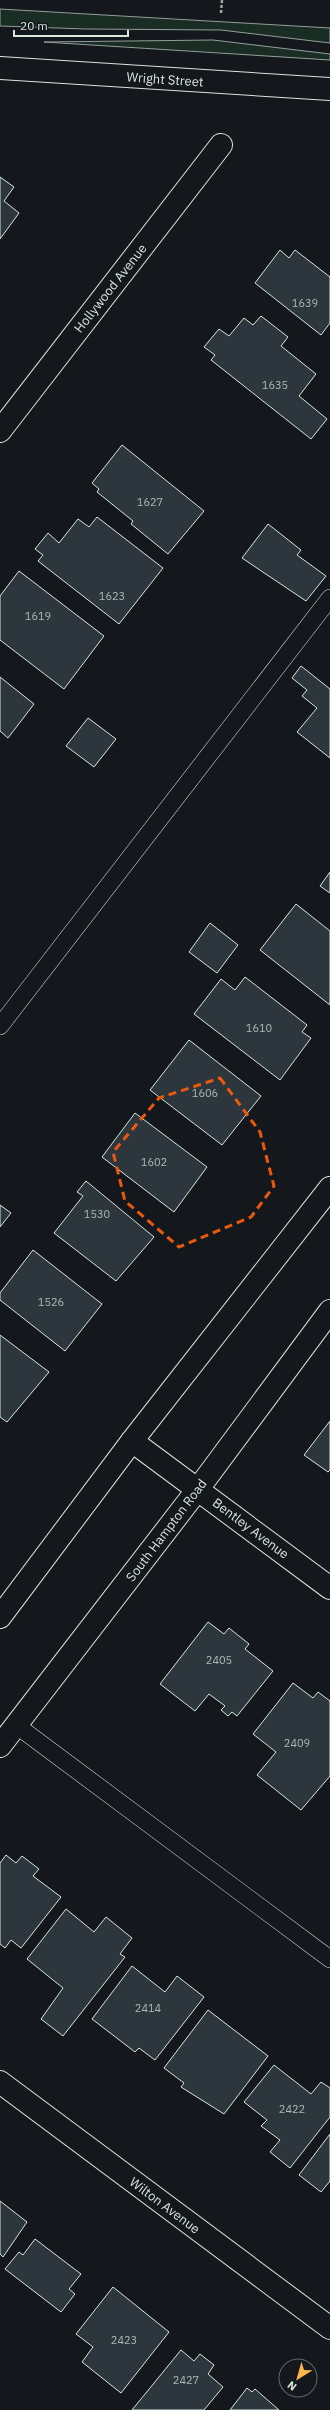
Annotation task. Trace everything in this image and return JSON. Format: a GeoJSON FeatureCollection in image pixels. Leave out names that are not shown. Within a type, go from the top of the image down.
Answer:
{"type":"FeatureCollection","features":[{"type":"Feature","properties":{"kind":"street","name":"Wright Street"},"geometry":{"type":"LineString","coordinates":[[0,68],[330,89]]}},
{"type":"Feature","properties":{"kind":"street","name":"Hollywood Avenue"},"geometry":{"type":"LineString","coordinates":[[0,431],[221,145]]}},
{"type":"Feature","properties":{"kind":"street"},"geometry":{"type":"LineString","coordinates":[[0,1617],[132,1441],[330,1188]]}},
{"type":"Feature","properties":{"kind":"street","name":"South Hampton Road"},"geometry":{"type":"LineString","coordinates":[[0,1746],[198,1489],[330,1311]]}},
{"type":"Feature","properties":{"kind":"street","name":"Bentley Avenue"},"geometry":{"type":"LineString","coordinates":[[132,1441],[330,1588]]}},
{"type":"Feature","properties":{"kind":"street","name":"Wilton Avenue"},"geometry":{"type":"LineString","coordinates":[[0,2082],[330,2328]]}},
{"type":"Feature","properties":{"kind":"lane"},"geometry":{"type":"LineString","coordinates":[[0,1026],[330,598]]}},
{"type":"Feature","properties":{"kind":"lane"},"geometry":{"type":"LineString","coordinates":[[16,1725],[330,1959]]}},
{"type":"Feature","properties":{"kind":"path"},"geometry":{"type":"LineString","coordinates":[[221,13],[222,0]]}},
{"type":"Feature","properties":{"kind":"highlighted area"},"geometry":{"type":"Polygon","coordinates":[[[220,1078],[260,1132],[274,1186],[251,1217],[179,1247],[125,1201],[113,1152],[159,1098],[220,1078]]]}},
{"type":"Feature","properties":{"kind":"green space"},"geometry":{"type":"Polygon","coordinates":[[[0,9],[330,28],[330,43],[221,30],[86,29],[0,26],[0,9]]]}},
{"type":"Feature","properties":{"kind":"green space"},"geometry":{"type":"Polygon","coordinates":[[[213,40],[330,54],[330,60],[44,42],[213,40]]]}},
{"type":"Feature","properties":{"kind":"building"},"geometry":{"type":"Polygon","coordinates":[[[0,177],[14,187],[4,201],[19,213],[0,239],[0,177]]]}},
{"type":"Feature","properties":{"kind":"building"},"geometry":{"type":"Polygon","coordinates":[[[280,250],[289,258],[295,250],[330,277],[330,323],[321,335],[255,283],[280,250]]]}},
{"type":"Feature","properties":{"kind":"building"},"geometry":{"type":"Polygon","coordinates":[[[261,316],[288,337],[281,346],[316,374],[299,396],[327,419],[311,439],[211,360],[215,355],[204,347],[219,329],[229,336],[244,318],[253,325],[261,316]]]}},
{"type":"Feature","properties":{"kind":"building"},"geometry":{"type":"Polygon","coordinates":[[[122,445],[204,511],[168,554],[131,524],[133,521],[97,492],[99,489],[92,483],[122,445]]]}},
{"type":"Feature","properties":{"kind":"building"},"geometry":{"type":"Polygon","coordinates":[[[97,517],[163,568],[119,624],[38,561],[43,555],[35,549],[48,533],[59,543],[78,519],[89,527],[97,517]]]}},
{"type":"Feature","properties":{"kind":"building"},"geometry":{"type":"Polygon","coordinates":[[[268,524],[301,550],[297,555],[326,576],[306,601],[242,558],[268,524]]]}},
{"type":"Feature","properties":{"kind":"building"},"geometry":{"type":"Polygon","coordinates":[[[19,571],[104,636],[64,689],[0,640],[0,596],[19,571]]]}},
{"type":"Feature","properties":{"kind":"building"},"geometry":{"type":"Polygon","coordinates":[[[301,666],[330,689],[330,758],[297,732],[317,708],[302,696],[307,690],[292,678],[301,666]]]}},
{"type":"Feature","properties":{"kind":"building"},"geometry":{"type":"Polygon","coordinates":[[[0,677],[34,704],[8,738],[0,731],[0,677]]]}},
{"type":"Feature","properties":{"kind":"building"},"geometry":{"type":"Polygon","coordinates":[[[88,718],[116,739],[94,767],[66,746],[88,718]]]}},
{"type":"Feature","properties":{"kind":"building"},"geometry":{"type":"Polygon","coordinates":[[[330,872],[330,893],[320,886],[330,872]]]}},
{"type":"Feature","properties":{"kind":"building"},"geometry":{"type":"Polygon","coordinates":[[[296,904],[330,931],[330,1005],[260,950],[296,904]]]}},
{"type":"Feature","properties":{"kind":"building"},"geometry":{"type":"Polygon","coordinates":[[[210,923],[238,945],[217,973],[189,952],[210,923]]]}},
{"type":"Feature","properties":{"kind":"building"},"geometry":{"type":"Polygon","coordinates":[[[245,977],[307,1025],[302,1032],[311,1038],[280,1080],[194,1014],[221,979],[235,990],[245,977]]]}},
{"type":"Feature","properties":{"kind":"building"},"geometry":{"type":"Polygon","coordinates":[[[189,1040],[261,1096],[222,1145],[150,1090],[189,1040]]]}},
{"type":"Feature","properties":{"kind":"building"},"geometry":{"type":"Polygon","coordinates":[[[135,1113],[207,1167],[174,1212],[102,1157],[135,1113]]]}},
{"type":"Feature","properties":{"kind":"building"},"geometry":{"type":"Polygon","coordinates":[[[86,1181],[154,1237],[116,1281],[54,1233],[83,1196],[77,1192],[86,1181]]]}},
{"type":"Feature","properties":{"kind":"building"},"geometry":{"type":"Polygon","coordinates":[[[0,1205],[11,1213],[0,1227],[0,1205]]]}},
{"type":"Feature","properties":{"kind":"building"},"geometry":{"type":"Polygon","coordinates":[[[33,1250],[102,1304],[65,1351],[0,1300],[0,1293],[33,1250]]]}},
{"type":"Feature","properties":{"kind":"building"},"geometry":{"type":"Polygon","coordinates":[[[0,1335],[49,1372],[7,1422],[0,1417],[0,1335]]]}},
{"type":"Feature","properties":{"kind":"building"},"geometry":{"type":"Polygon","coordinates":[[[330,1421],[330,1470],[328,1472],[304,1455],[330,1421]]]}},
{"type":"Feature","properties":{"kind":"building"},"geometry":{"type":"Polygon","coordinates":[[[208,1622],[224,1634],[229,1628],[249,1644],[245,1649],[273,1671],[237,1716],[232,1712],[228,1716],[221,1710],[225,1706],[209,1694],[195,1711],[160,1684],[208,1622]]]}},
{"type":"Feature","properties":{"kind":"building"},"geometry":{"type":"Polygon","coordinates":[[[293,1683],[313,1698],[318,1692],[330,1701],[330,1776],[301,1810],[257,1775],[276,1752],[253,1734],[293,1683]]]}},
{"type":"Feature","properties":{"kind":"building"},"geometry":{"type":"Polygon","coordinates":[[[6,1855],[16,1863],[22,1856],[39,1869],[33,1876],[61,1897],[21,1948],[11,1940],[5,1948],[0,1944],[0,1863],[6,1855]]]}},
{"type":"Feature","properties":{"kind":"building"},"geometry":{"type":"Polygon","coordinates":[[[66,1909],[94,1932],[106,1917],[132,1938],[120,1954],[125,1957],[63,2036],[41,2019],[63,1988],[27,1959],[66,1909]]]}},
{"type":"Feature","properties":{"kind":"building"},"geometry":{"type":"Polygon","coordinates":[[[132,1966],[165,1992],[177,1976],[204,1997],[155,2060],[139,2048],[135,2052],[92,2019],[132,1966]]]}},
{"type":"Feature","properties":{"kind":"building"},"geometry":{"type":"Polygon","coordinates":[[[208,2010],[268,2056],[224,2114],[181,2087],[184,2083],[164,2068],[208,2010]]]}},
{"type":"Feature","properties":{"kind":"building"},"geometry":{"type":"Polygon","coordinates":[[[274,2065],[311,2094],[321,2082],[330,2088],[330,2117],[290,2168],[270,2152],[280,2140],[261,2126],[267,2120],[244,2102],[274,2065]]]}},
{"type":"Feature","properties":{"kind":"building"},"geometry":{"type":"Polygon","coordinates":[[[330,2134],[330,2181],[321,2192],[299,2175],[330,2134]]]}},
{"type":"Feature","properties":{"kind":"building"},"geometry":{"type":"Polygon","coordinates":[[[0,2201],[27,2222],[3,2257],[0,2254],[0,2201]]]}},
{"type":"Feature","properties":{"kind":"building"},"geometry":{"type":"Polygon","coordinates":[[[35,2239],[81,2274],[69,2289],[75,2294],[61,2312],[5,2269],[19,2252],[23,2255],[35,2239]]]}},
{"type":"Feature","properties":{"kind":"building"},"geometry":{"type":"Polygon","coordinates":[[[113,2287],[169,2332],[121,2393],[82,2362],[93,2347],[76,2334],[113,2287]]]}},
{"type":"Feature","properties":{"kind":"building"},"geometry":{"type":"Polygon","coordinates":[[[181,2350],[194,2361],[200,2354],[214,2365],[208,2374],[223,2387],[204,2410],[132,2410],[181,2350]]]}},
{"type":"Feature","properties":{"kind":"building"},"geometry":{"type":"Polygon","coordinates":[[[247,2388],[252,2392],[255,2389],[279,2410],[230,2410],[247,2388]]]}}]}
